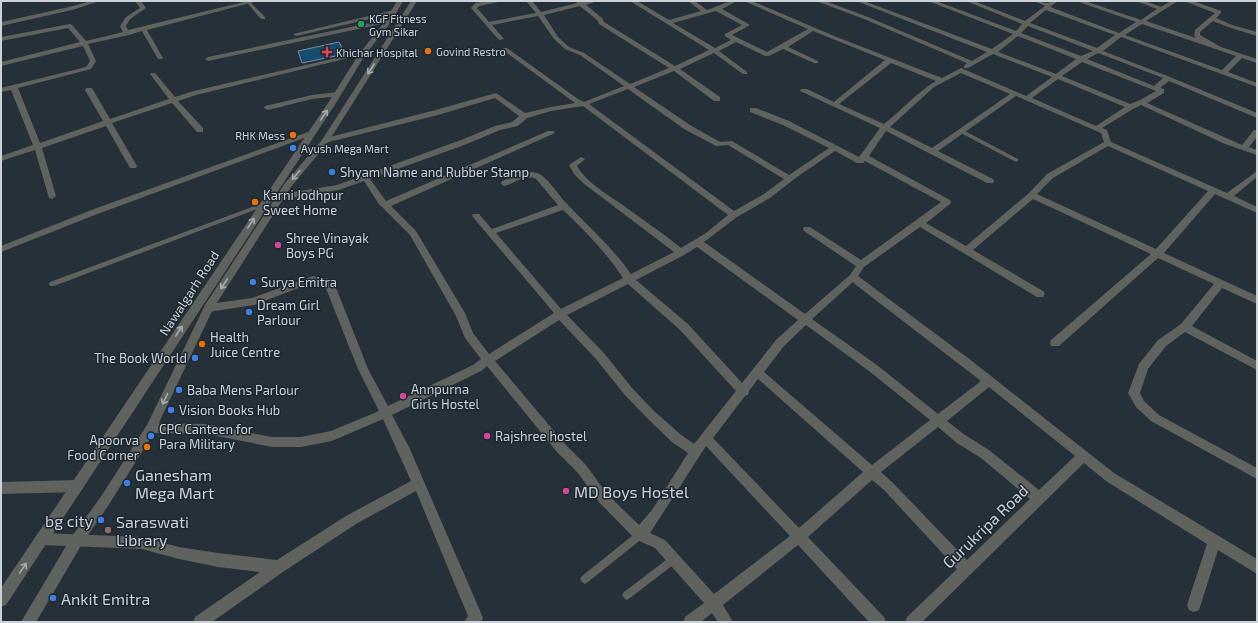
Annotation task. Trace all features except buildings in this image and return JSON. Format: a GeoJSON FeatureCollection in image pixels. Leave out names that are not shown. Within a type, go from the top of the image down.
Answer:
{"type":"FeatureCollection","features":[{"type":"Feature","properties":{"kind":"street"},"geometry":{"type":"LineString","coordinates":[[68,1],[70,9]]}},
{"type":"Feature","properties":{"kind":"street"},"geometry":{"type":"LineString","coordinates":[[1,24],[70,9],[97,1]]}},
{"type":"Feature","properties":{"kind":"street"},"geometry":{"type":"LineString","coordinates":[[127,34],[123,26],[124,22],[143,8],[138,1]]}},
{"type":"Feature","properties":{"kind":"street","name":"Nawalgarh Road"},"geometry":{"type":"LineString","coordinates":[[3,594],[78,486],[311,134],[362,54],[389,21],[400,1]]}},
{"type":"Feature","properties":{"kind":"street"},"geometry":{"type":"LineString","coordinates":[[28,622],[77,540],[104,502],[151,428],[209,308],[288,185],[325,141],[414,1]]}},
{"type":"Feature","properties":{"kind":"street"},"geometry":{"type":"LineString","coordinates":[[500,1],[476,3],[474,8],[502,39]]}},
{"type":"Feature","properties":{"kind":"street"},"geometry":{"type":"LineString","coordinates":[[529,1],[540,14],[556,38],[567,48],[582,54],[627,87],[687,127],[719,144],[729,143],[789,178]]}},
{"type":"Feature","properties":{"kind":"street"},"geometry":{"type":"LineString","coordinates":[[488,24],[540,14],[579,3],[594,1]]}},
{"type":"Feature","properties":{"kind":"street"},"geometry":{"type":"LineString","coordinates":[[634,1],[714,50],[745,73]]}},
{"type":"Feature","properties":{"kind":"street"},"geometry":{"type":"LineString","coordinates":[[691,1],[706,12]]}},
{"type":"Feature","properties":{"kind":"street"},"geometry":{"type":"LineString","coordinates":[[668,22],[717,9],[734,1]]}},
{"type":"Feature","properties":{"kind":"street"},"geometry":{"type":"LineString","coordinates":[[747,1],[941,80]]}},
{"type":"Feature","properties":{"kind":"street"},"geometry":{"type":"LineString","coordinates":[[819,1],[866,18],[972,63]]}},
{"type":"Feature","properties":{"kind":"street"},"geometry":{"type":"LineString","coordinates":[[859,1],[993,52],[1130,107]]}},
{"type":"Feature","properties":{"kind":"street"},"geometry":{"type":"LineString","coordinates":[[931,1],[1161,91],[1141,103],[1130,107],[1096,129]]}},
{"type":"Feature","properties":{"kind":"street"},"geometry":{"type":"LineString","coordinates":[[969,1],[1168,78],[1257,116]]}},
{"type":"Feature","properties":{"kind":"street"},"geometry":{"type":"LineString","coordinates":[[1037,1],[1047,7],[1120,35],[1257,85]]}},
{"type":"Feature","properties":{"kind":"street"},"geometry":{"type":"LineString","coordinates":[[753,110],[786,123],[860,161],[885,127],[906,111],[916,99],[941,80],[1001,47],[1017,34],[1027,23],[1055,1]]}},
{"type":"Feature","properties":{"kind":"street"},"geometry":{"type":"LineString","coordinates":[[1079,1],[1257,61]]}},
{"type":"Feature","properties":{"kind":"street"},"geometry":{"type":"LineString","coordinates":[[1139,1],[1162,9]]}},
{"type":"Feature","properties":{"kind":"street"},"geometry":{"type":"LineString","coordinates":[[1028,98],[1081,59],[1098,51],[1120,35],[1175,1]]}},
{"type":"Feature","properties":{"kind":"street"},"geometry":{"type":"LineString","coordinates":[[1187,1],[1219,12],[1197,31],[1197,36],[1219,48]]}},
{"type":"Feature","properties":{"kind":"street"},"geometry":{"type":"LineString","coordinates":[[1,64],[252,2]]}},
{"type":"Feature","properties":{"kind":"street"},"geometry":{"type":"LineString","coordinates":[[579,3],[589,8],[600,19],[601,23],[675,69],[717,99]]}},
{"type":"Feature","properties":{"kind":"street"},"geometry":{"type":"LineString","coordinates":[[717,9],[747,25],[727,35],[767,55],[813,29]]}},
{"type":"Feature","properties":{"kind":"street"},"geometry":{"type":"LineString","coordinates":[[296,34],[394,12]]}},
{"type":"Feature","properties":{"kind":"street"},"geometry":{"type":"LineString","coordinates":[[1212,18],[1230,26],[1257,34]]}},
{"type":"Feature","properties":{"kind":"street"},"geometry":{"type":"LineString","coordinates":[[208,60],[389,21]]}},
{"type":"Feature","properties":{"kind":"street"},"geometry":{"type":"LineString","coordinates":[[1,39],[70,26],[85,44],[93,61],[89,68],[1,90]]}},
{"type":"Feature","properties":{"kind":"street"},"geometry":{"type":"LineString","coordinates":[[144,29],[160,58]]}},
{"type":"Feature","properties":{"kind":"street"},"geometry":{"type":"LineString","coordinates":[[280,197],[339,187],[464,142],[498,128],[516,124],[524,116],[584,104],[675,69],[736,40]]}},
{"type":"Feature","properties":{"kind":"street"},"geometry":{"type":"LineString","coordinates":[[782,47],[816,62]]}},
{"type":"Feature","properties":{"kind":"street"},"geometry":{"type":"LineString","coordinates":[[505,50],[574,101],[584,104],[734,215]]}},
{"type":"Feature","properties":{"kind":"street"},"geometry":{"type":"LineString","coordinates":[[1,159],[194,93],[362,54]]}},
{"type":"Feature","properties":{"kind":"street"},"geometry":{"type":"LineString","coordinates":[[1224,72],[1241,56]]}},
{"type":"Feature","properties":{"kind":"street"},"geometry":{"type":"LineString","coordinates":[[834,104],[890,60]]}},
{"type":"Feature","properties":{"kind":"street"},"geometry":{"type":"LineString","coordinates":[[961,70],[1104,132],[1108,143],[1257,210]]}},
{"type":"Feature","properties":{"kind":"street"},"geometry":{"type":"LineString","coordinates":[[153,74],[173,100],[200,130]]}},
{"type":"Feature","properties":{"kind":"street"},"geometry":{"type":"LineString","coordinates":[[1155,88],[1168,78]]}},
{"type":"Feature","properties":{"kind":"street"},"geometry":{"type":"LineString","coordinates":[[14,87],[38,147],[52,196]]}},
{"type":"Feature","properties":{"kind":"street"},"geometry":{"type":"LineString","coordinates":[[89,90],[133,166]]}},
{"type":"Feature","properties":{"kind":"street"},"geometry":{"type":"LineString","coordinates":[[804,91],[934,150],[990,181]]}},
{"type":"Feature","properties":{"kind":"street"},"geometry":{"type":"LineString","coordinates":[[934,150],[1016,93]]}},
{"type":"Feature","properties":{"kind":"street"},"geometry":{"type":"LineString","coordinates":[[268,108],[312,97],[337,94],[353,95]]}},
{"type":"Feature","properties":{"kind":"street"},"geometry":{"type":"LineString","coordinates":[[325,141],[435,113],[496,95],[524,116]]}},
{"type":"Feature","properties":{"kind":"street"},"geometry":{"type":"LineString","coordinates":[[1141,103],[1257,153]]}},
{"type":"Feature","properties":{"kind":"street"},"geometry":{"type":"LineString","coordinates":[[1244,148],[1257,132]]}},
{"type":"Feature","properties":{"kind":"street"},"geometry":{"type":"LineString","coordinates":[[386,205],[551,133]]}},
{"type":"Feature","properties":{"kind":"street"},"geometry":{"type":"LineString","coordinates":[[1,248],[127,200],[311,134]]}},
{"type":"Feature","properties":{"kind":"street"},"geometry":{"type":"LineString","coordinates":[[966,251],[1032,195],[1050,176],[1108,143]]}},
{"type":"Feature","properties":{"kind":"street"},"geometry":{"type":"LineString","coordinates":[[151,428],[207,429],[272,442],[301,442],[332,436],[385,413],[477,368],[560,314],[681,253],[734,215],[767,196],[789,178],[835,148]]}},
{"type":"Feature","properties":{"kind":"street"},"geometry":{"type":"LineString","coordinates":[[640,535],[656,514],[695,452],[744,392],[780,343],[853,277],[860,265],[920,224],[947,202],[864,157]]}},
{"type":"Feature","properties":{"kind":"street"},"geometry":{"type":"LineString","coordinates":[[581,159],[572,165],[576,173],[606,198],[663,237],[681,253]]}},
{"type":"Feature","properties":{"kind":"street"},"geometry":{"type":"LineString","coordinates":[[1228,197],[1257,173]]}},
{"type":"Feature","properties":{"kind":"street"},"geometry":{"type":"LineString","coordinates":[[505,183],[529,174],[535,174],[564,206],[594,235],[616,260],[630,280],[684,327],[744,392]]}},
{"type":"Feature","properties":{"kind":"street"},"geometry":{"type":"LineString","coordinates":[[366,178],[381,201],[414,233],[461,316],[469,335],[488,360],[561,448],[582,469],[603,498],[640,535],[660,544],[714,604],[726,622]]}},
{"type":"Feature","properties":{"kind":"street"},"geometry":{"type":"LineString","coordinates":[[1055,342],[1158,253],[1214,190]]}},
{"type":"Feature","properties":{"kind":"street"},"geometry":{"type":"LineString","coordinates":[[1032,195],[1257,300]]}},
{"type":"Feature","properties":{"kind":"street"},"geometry":{"type":"LineString","coordinates":[[491,232],[564,206]]}},
{"type":"Feature","properties":{"kind":"street"},"geometry":{"type":"LineString","coordinates":[[476,216],[560,314],[600,356],[628,391],[676,438],[695,452]]}},
{"type":"Feature","properties":{"kind":"street"},"geometry":{"type":"LineString","coordinates":[[920,224],[1040,294]]}},
{"type":"Feature","properties":{"kind":"street"},"geometry":{"type":"LineString","coordinates":[[806,229],[860,265]]}},
{"type":"Feature","properties":{"kind":"street"},"geometry":{"type":"LineString","coordinates":[[697,242],[807,319],[873,368],[961,439],[986,454],[1039,498]]}},
{"type":"Feature","properties":{"kind":"street"},"geometry":{"type":"LineString","coordinates":[[853,277],[867,290],[989,381],[1110,477],[1257,567]]}},
{"type":"Feature","properties":{"kind":"street"},"geometry":{"type":"LineString","coordinates":[[209,308],[254,301],[302,282],[319,279],[326,281],[332,290],[363,369],[403,447],[476,618],[471,622]]}},
{"type":"Feature","properties":{"kind":"street"},"geometry":{"type":"LineString","coordinates":[[1221,282],[1185,327],[1162,343],[1143,367],[1134,393],[1140,404],[1155,418],[1257,474]]}},
{"type":"Feature","properties":{"kind":"street"},"geometry":{"type":"LineString","coordinates":[[1185,327],[1257,366]]}},
{"type":"Feature","properties":{"kind":"street"},"geometry":{"type":"LineString","coordinates":[[758,373],[888,486],[966,569]]}},
{"type":"Feature","properties":{"kind":"street"},"geometry":{"type":"LineString","coordinates":[[690,622],[799,537],[872,472],[989,381]]}},
{"type":"Feature","properties":{"kind":"street"},"geometry":{"type":"LineString","coordinates":[[707,439],[879,622]]}},
{"type":"Feature","properties":{"kind":"street","name":"Gurukripa Road"},"geometry":{"type":"LineString","coordinates":[[912,622],[1083,456]]}},
{"type":"Feature","properties":{"kind":"street"},"geometry":{"type":"LineString","coordinates":[[200,622],[278,567],[351,520],[418,484]]}},
{"type":"Feature","properties":{"kind":"street"},"geometry":{"type":"LineString","coordinates":[[1,488],[78,486]]}},
{"type":"Feature","properties":{"kind":"street"},"geometry":{"type":"LineString","coordinates":[[42,539],[142,544],[218,560],[278,567]]}},
{"type":"Feature","properties":{"kind":"street"},"geometry":{"type":"LineString","coordinates":[[1194,605],[1214,542]]}},
{"type":"Feature","properties":{"kind":"lane"},"geometry":{"type":"LineString","coordinates":[[252,2],[263,18]]}},
{"type":"Feature","properties":{"kind":"lane"},"geometry":{"type":"LineString","coordinates":[[961,131],[1016,160]]}},
{"type":"Feature","properties":{"kind":"lane"},"geometry":{"type":"LineString","coordinates":[[52,284],[263,205]]}},
{"type":"Feature","properties":{"kind":"lane"},"geometry":{"type":"LineString","coordinates":[[585,579],[640,535]]}},
{"type":"Feature","properties":{"kind":"lane"},"geometry":{"type":"LineString","coordinates":[[627,595],[674,559]]}},
{"type":"Feature","properties":{"kind":"place","name":"KGF Fitness Gym Sikar"},"geometry":{"type":"Point","coordinates":[361,24]}},
{"type":"Feature","properties":{"kind":"place","name":"Govind Restro"},"geometry":{"type":"Point","coordinates":[428,51]}},
{"type":"Feature","properties":{"kind":"place","name":"Khichar Hospital"},"geometry":{"type":"Point","coordinates":[327,52]}},
{"type":"Feature","properties":{"kind":"place","name":"RHK Mess"},"geometry":{"type":"Point","coordinates":[293,135]}},
{"type":"Feature","properties":{"kind":"place","name":"Ayush Mega Mart"},"geometry":{"type":"Point","coordinates":[293,148]}},
{"type":"Feature","properties":{"kind":"place","name":"Shyam Name and Rubber Stamp"},"geometry":{"type":"Point","coordinates":[332,172]}},
{"type":"Feature","properties":{"kind":"place","name":"Karni Jodhpur Sweet Home"},"geometry":{"type":"Point","coordinates":[255,202]}},
{"type":"Feature","properties":{"kind":"place","name":"Shree Vinayak Boys PG"},"geometry":{"type":"Point","coordinates":[278,245]}},
{"type":"Feature","properties":{"kind":"place","name":"Surya Emitra"},"geometry":{"type":"Point","coordinates":[253,282]}},
{"type":"Feature","properties":{"kind":"place","name":"Dream Girl Parlour"},"geometry":{"type":"Point","coordinates":[249,312]}},
{"type":"Feature","properties":{"kind":"place","name":"Health Juice Centre"},"geometry":{"type":"Point","coordinates":[202,344]}},
{"type":"Feature","properties":{"kind":"place","name":"The Book World"},"geometry":{"type":"Point","coordinates":[195,358]}},
{"type":"Feature","properties":{"kind":"place","name":"Baba Mens Parlour"},"geometry":{"type":"Point","coordinates":[179,390]}},
{"type":"Feature","properties":{"kind":"place","name":"Annpurna Girls Hostel"},"geometry":{"type":"Point","coordinates":[403,396]}},
{"type":"Feature","properties":{"kind":"place","name":"Vision Books Hub"},"geometry":{"type":"Point","coordinates":[171,410]}},
{"type":"Feature","properties":{"kind":"place","name":"CPC Canteen for Para Military"},"geometry":{"type":"Point","coordinates":[151,436]}},
{"type":"Feature","properties":{"kind":"place","name":"Rajshree hostel"},"geometry":{"type":"Point","coordinates":[487,436]}},
{"type":"Feature","properties":{"kind":"place","name":"Apoorva Food Corner"},"geometry":{"type":"Point","coordinates":[147,447]}},
{"type":"Feature","properties":{"kind":"place","name":"Ganesham Mega Mart"},"geometry":{"type":"Point","coordinates":[127,483]}},
{"type":"Feature","properties":{"kind":"place","name":"MD Boys Hostel"},"geometry":{"type":"Point","coordinates":[566,491]}},
{"type":"Feature","properties":{"kind":"place","name":"bg city"},"geometry":{"type":"Point","coordinates":[101,520]}},
{"type":"Feature","properties":{"kind":"place","name":"Saraswati Library"},"geometry":{"type":"Point","coordinates":[108,530]}},
{"type":"Feature","properties":{"kind":"place","name":"Ankit Emitra"},"geometry":{"type":"Point","coordinates":[53,598]}}]}
